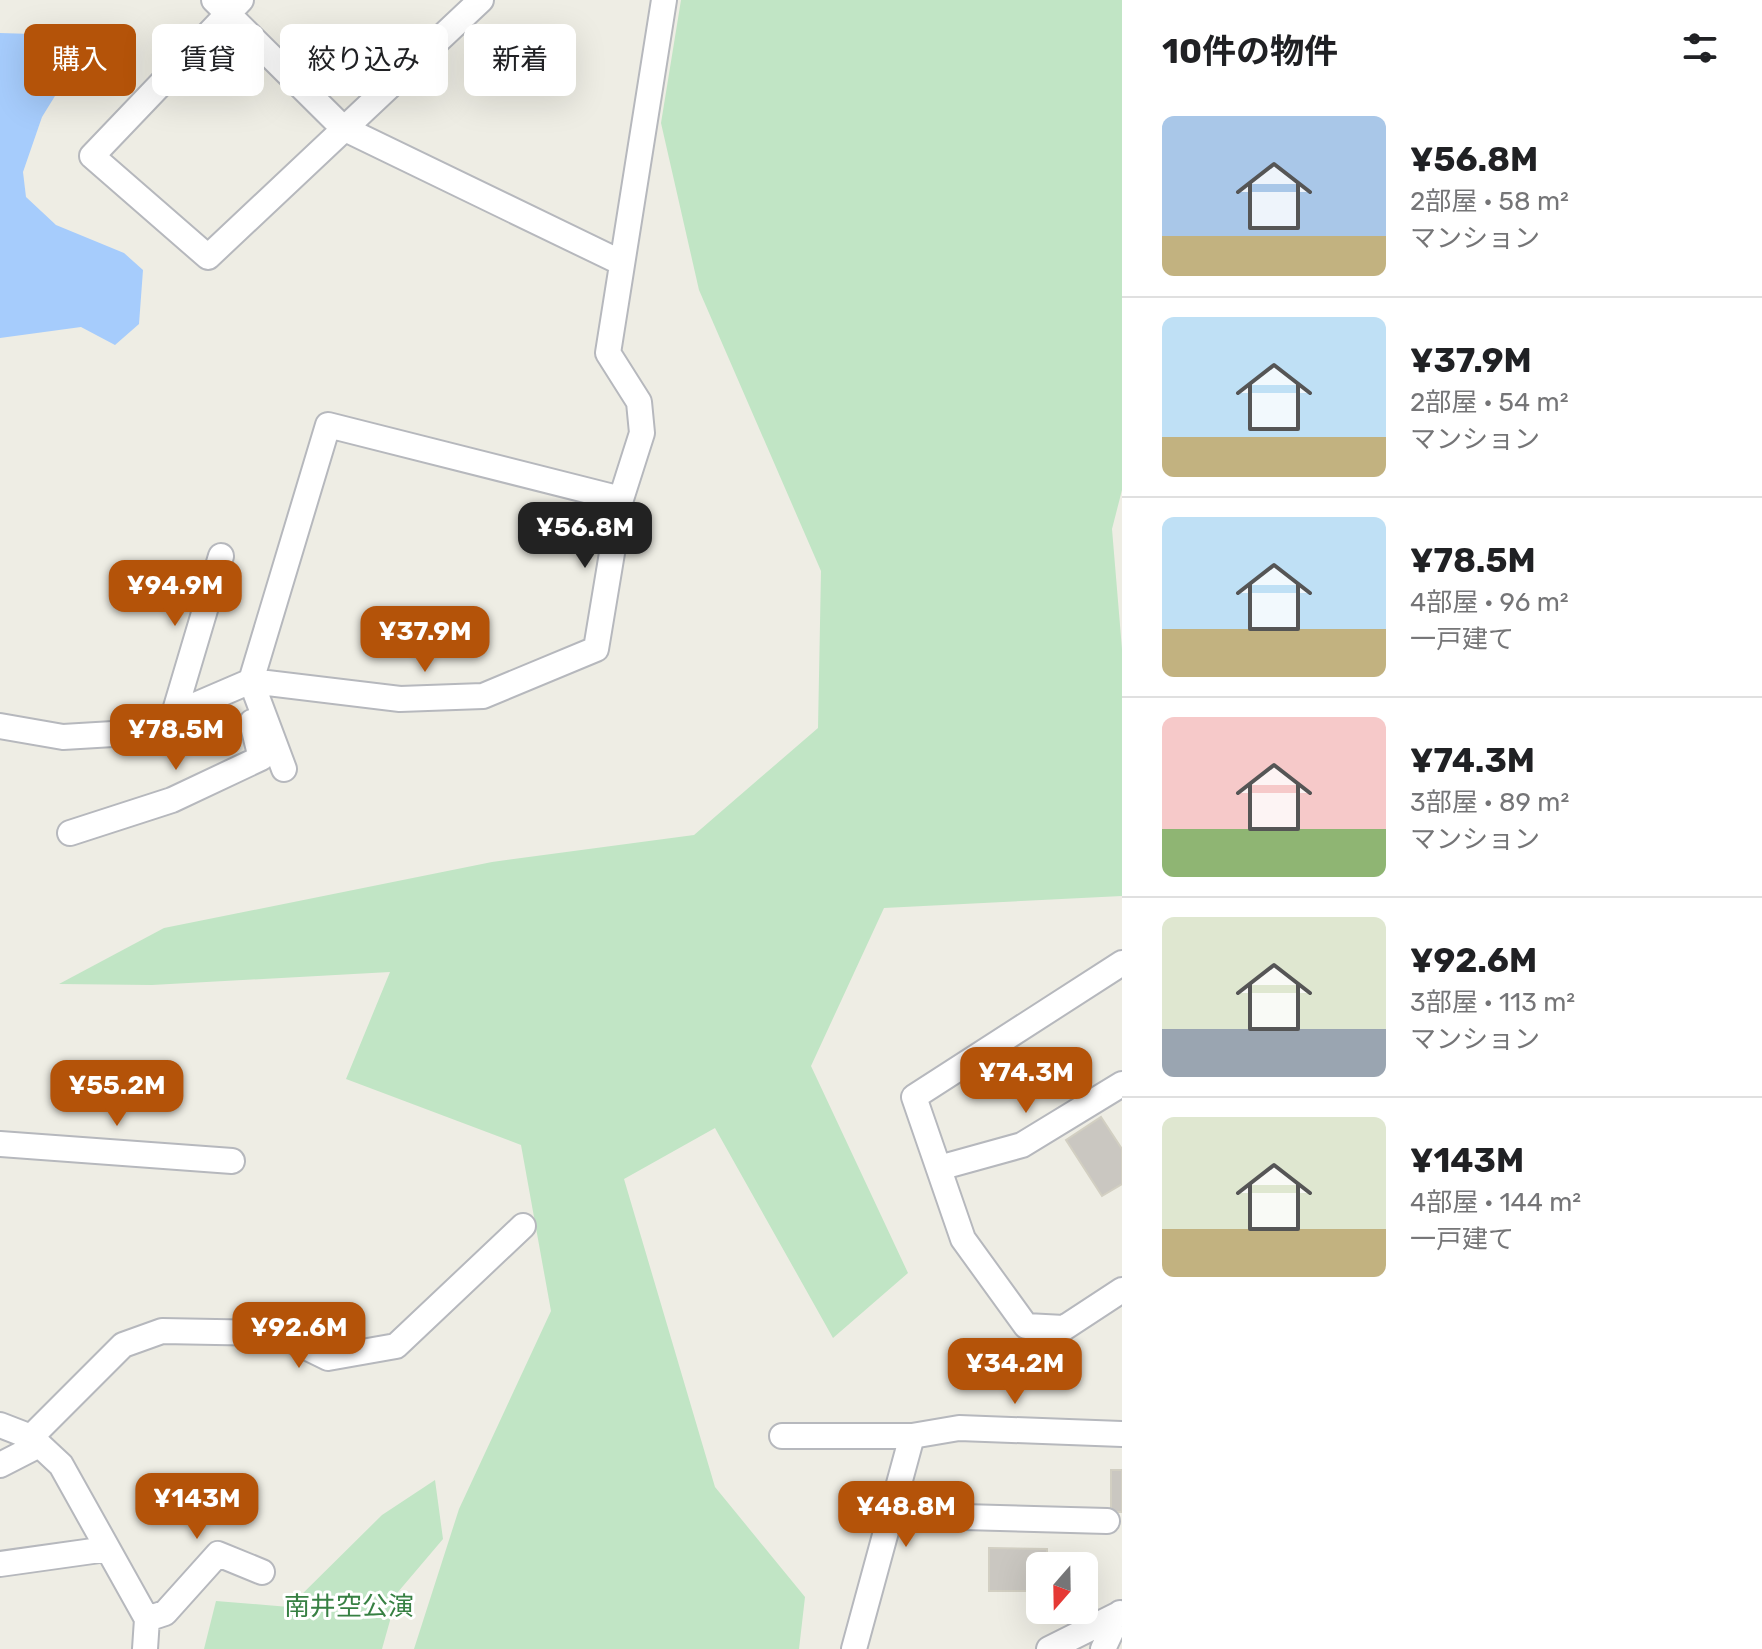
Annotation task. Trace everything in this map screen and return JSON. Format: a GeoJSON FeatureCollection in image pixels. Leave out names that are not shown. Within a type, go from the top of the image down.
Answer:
{"type":"FeatureCollection","features":[{"type":"Feature","properties":{"kind":"street"},"geometry":{"type":"LineString","coordinates":[[481,0],[343,128],[208,257],[92,156],[228,4],[343,128],[622,263]]}},
{"type":"Feature","properties":{"kind":"street"},"geometry":{"type":"LineString","coordinates":[[0,726],[63,737],[130,733],[247,683],[400,699],[483,696],[596,649],[621,499],[642,433],[639,402],[608,353],[664,0]]}},
{"type":"Feature","properties":{"kind":"street"},"geometry":{"type":"LineString","coordinates":[[70,833],[172,800],[261,758],[247,683],[328,425],[621,499]]}},
{"type":"Feature","properties":{"kind":"street"},"geometry":{"type":"LineString","coordinates":[[174,714],[221,556]]}},
{"type":"Feature","properties":{"kind":"street"},"geometry":{"type":"LineString","coordinates":[[247,683],[284,769]]}},
{"type":"Feature","properties":{"kind":"street"},"geometry":{"type":"LineString","coordinates":[[1122,963],[914,1097],[963,1239],[1026,1326],[1064,1328],[1122,1290]]}},
{"type":"Feature","properties":{"kind":"street"},"geometry":{"type":"LineString","coordinates":[[939,1168],[1022,1145],[1122,1084]]}},
{"type":"Feature","properties":{"kind":"street"},"geometry":{"type":"LineString","coordinates":[[0,1144],[232,1161]]}},
{"type":"Feature","properties":{"kind":"street"},"geometry":{"type":"LineString","coordinates":[[0,1465],[35,1441],[123,1345],[162,1331],[277,1333],[328,1358],[396,1346],[523,1226]]}},
{"type":"Feature","properties":{"kind":"street"},"geometry":{"type":"LineString","coordinates":[[0,1425],[35,1441],[61,1465],[147,1619],[145,1649]]}},
{"type":"Feature","properties":{"kind":"street"},"geometry":{"type":"LineString","coordinates":[[782,1436],[912,1436],[959,1428],[1122,1434]]}},
{"type":"Feature","properties":{"kind":"street"},"geometry":{"type":"LineString","coordinates":[[856,1648],[912,1436]]}},
{"type":"Feature","properties":{"kind":"street"},"geometry":{"type":"LineString","coordinates":[[890,1515],[1107,1521]]}},
{"type":"Feature","properties":{"kind":"street"},"geometry":{"type":"LineString","coordinates":[[0,1564],[107,1549]]}},
{"type":"Feature","properties":{"kind":"street"},"geometry":{"type":"LineString","coordinates":[[147,1619],[165,1613],[218,1554],[262,1572]]}},
{"type":"Feature","properties":{"kind":"street"},"geometry":{"type":"LineString","coordinates":[[1049,1649],[1119,1613]]}},
{"type":"Feature","properties":{"kind":"street"},"geometry":{"type":"LineString","coordinates":[[1103,1649],[1119,1613]]}},
{"type":"Feature","properties":{"kind":"green space"},"geometry":{"type":"Polygon","coordinates":[[[681,0],[1122,0],[1122,490],[1112,529],[1122,649],[1122,896],[884,908],[811,1066],[908,1273],[833,1338],[715,1128],[624,1179],[715,1487],[805,1597],[799,1649],[414,1649],[459,1509],[551,1311],[521,1145],[346,1079],[390,972],[152,985],[59,984],[164,928],[492,862],[694,835],[818,728],[821,571],[699,290],[661,123],[681,0]]]}},
{"type":"Feature","properties":{"kind":"green space","name":"南井空公演"},"geometry":{"type":"Polygon","coordinates":[[[435,1480],[443,1539],[398,1592],[382,1649],[204,1649],[216,1601],[289,1607],[382,1515],[435,1480]]]}},
{"type":"Feature","properties":{"kind":"water"},"geometry":{"type":"Polygon","coordinates":[[[0,33],[24,34],[24,96],[55,96],[42,117],[23,172],[26,197],[56,225],[124,253],[143,270],[139,324],[115,345],[81,327],[0,338],[0,33]]]}},
{"type":"Feature","properties":{"kind":"building"},"geometry":{"type":"Polygon","coordinates":[[[1101,1117],[1122,1149],[1122,1184],[1102,1196],[1066,1140],[1101,1117]]]}},
{"type":"Feature","properties":{"kind":"building"},"geometry":{"type":"Polygon","coordinates":[[[1111,1470],[1122,1470],[1122,1512],[1111,1512],[1111,1470]]]}},
{"type":"Feature","properties":{"kind":"building"},"geometry":{"type":"Polygon","coordinates":[[[989,1548],[1047,1549],[1047,1552],[1026,1552],[1026,1591],[989,1591],[989,1548]]]}}]}
